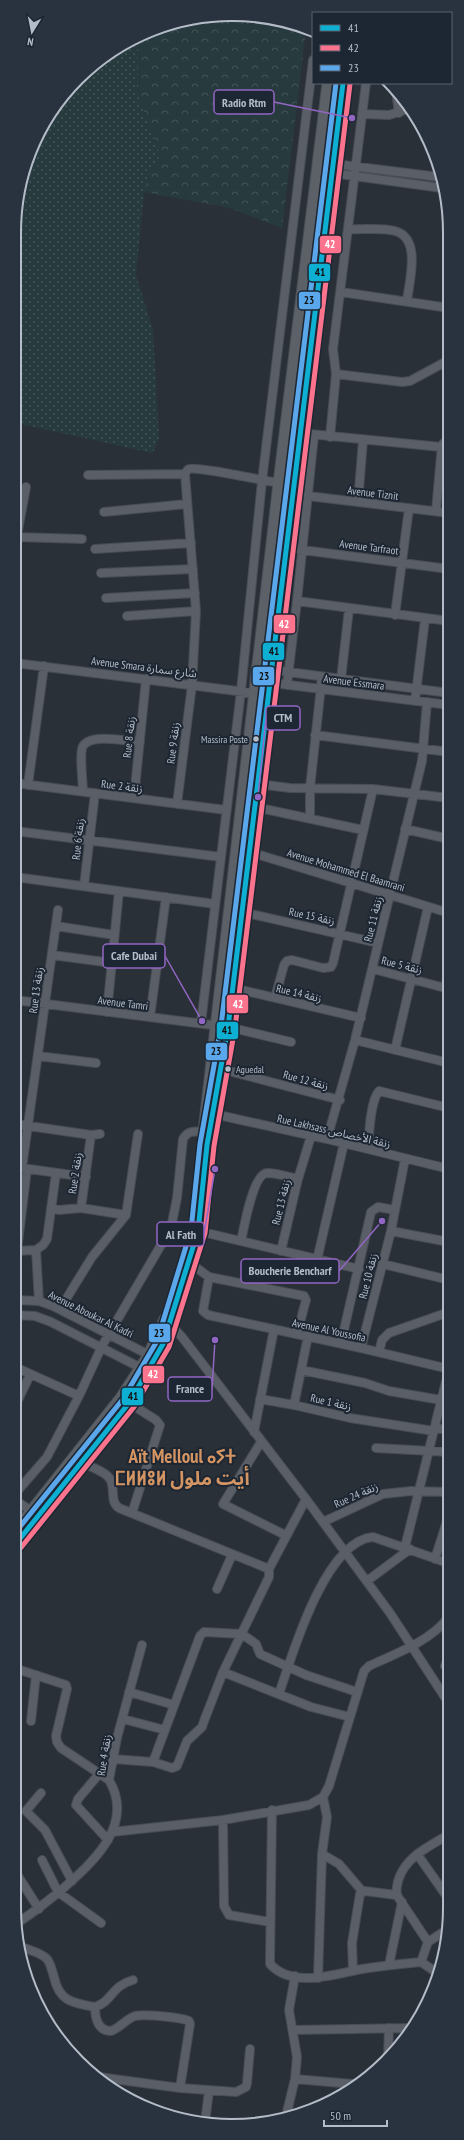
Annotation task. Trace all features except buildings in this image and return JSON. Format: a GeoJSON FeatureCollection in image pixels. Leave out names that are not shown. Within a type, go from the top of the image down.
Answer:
{"type":"FeatureCollection","features":[{"type":"Feature","properties":{"kind":"main road"},"geometry":{"type":"LineString","coordinates":[[168,1321],[190,1235],[204,1132],[234,866],[256,693],[279,483],[328,84]]}},
{"type":"Feature","properties":{"kind":"main road"},"geometry":{"type":"LineString","coordinates":[[21,1527],[36,1514],[129,1403],[168,1321],[190,1263],[198,1231],[207,1145],[214,1114],[233,988],[343,84]]}},
{"type":"Feature","properties":{"kind":"main road"},"geometry":{"type":"LineString","coordinates":[[234,866],[247,868]]}},
{"type":"Feature","properties":{"kind":"main road"},"geometry":{"type":"LineString","coordinates":[[21,1536],[121,1398],[145,1370]]}},
{"type":"Feature","properties":{"kind":"street"},"geometry":{"type":"LineString","coordinates":[[201,1023],[241,691],[262,481],[312,68]]}},
{"type":"Feature","properties":{"kind":"street"},"geometry":{"type":"LineString","coordinates":[[330,436],[336,374],[333,349],[357,168],[366,84]]}},
{"type":"Feature","properties":{"kind":"street"},"geometry":{"type":"LineString","coordinates":[[397,102],[399,113]]}},
{"type":"Feature","properties":{"kind":"street"},"geometry":{"type":"LineString","coordinates":[[362,114],[381,116],[404,111]]}},
{"type":"Feature","properties":{"kind":"street"},"geometry":{"type":"LineString","coordinates":[[318,166],[355,176],[438,187]]}},
{"type":"Feature","properties":{"kind":"street"},"geometry":{"type":"LineString","coordinates":[[332,169],[357,168],[436,177]]}},
{"type":"Feature","properties":{"kind":"street"},"geometry":{"type":"LineString","coordinates":[[348,230],[395,231],[403,235],[409,242],[412,250],[407,302]]}},
{"type":"Feature","properties":{"kind":"street"},"geometry":{"type":"LineString","coordinates":[[340,292],[443,307]]}},
{"type":"Feature","properties":{"kind":"street"},"geometry":{"type":"LineString","coordinates":[[336,374],[402,382],[410,381],[443,363]]}},
{"type":"Feature","properties":{"kind":"street"},"geometry":{"type":"LineString","coordinates":[[300,432],[314,435],[441,447]]}},
{"type":"Feature","properties":{"kind":"street"},"geometry":{"type":"LineString","coordinates":[[286,685],[297,601],[314,435]]}},
{"type":"Feature","properties":{"kind":"street"},"geometry":{"type":"LineString","coordinates":[[358,502],[363,440]]}},
{"type":"Feature","properties":{"kind":"street"},"geometry":{"type":"LineString","coordinates":[[436,511],[441,447],[443,443]]}},
{"type":"Feature","properties":{"kind":"street"},"geometry":{"type":"LineString","coordinates":[[88,475],[185,474],[190,468],[279,483]]}},
{"type":"Feature","properties":{"kind":"street","name":"Rue 9 زنقة"},"geometry":{"type":"LineString","coordinates":[[177,804],[192,685],[196,611],[185,474]]}},
{"type":"Feature","properties":{"kind":"street"},"geometry":{"type":"LineString","coordinates":[[21,514],[26,487]]}},
{"type":"Feature","properties":{"kind":"street","name":"Avenue Tiznit"},"geometry":{"type":"LineString","coordinates":[[308,496],[443,512]]}},
{"type":"Feature","properties":{"kind":"street"},"geometry":{"type":"LineString","coordinates":[[104,512],[187,504]]}},
{"type":"Feature","properties":{"kind":"street"},"geometry":{"type":"LineString","coordinates":[[395,615],[409,508]]}},
{"type":"Feature","properties":{"kind":"street"},"geometry":{"type":"LineString","coordinates":[[21,540],[82,539]]}},
{"type":"Feature","properties":{"kind":"street"},"geometry":{"type":"LineString","coordinates":[[95,549],[190,543]]}},
{"type":"Feature","properties":{"kind":"street","name":"Avenue Tarfraot"},"geometry":{"type":"LineString","coordinates":[[287,548],[443,568]]}},
{"type":"Feature","properties":{"kind":"street"},"geometry":{"type":"LineString","coordinates":[[101,573],[193,568]]}},
{"type":"Feature","properties":{"kind":"street"},"geometry":{"type":"LineString","coordinates":[[106,598],[195,594]]}},
{"type":"Feature","properties":{"kind":"street"},"geometry":{"type":"LineString","coordinates":[[297,601],[443,620]]}},
{"type":"Feature","properties":{"kind":"street"},"geometry":{"type":"LineString","coordinates":[[341,679],[349,609]]}},
{"type":"Feature","properties":{"kind":"street"},"geometry":{"type":"LineString","coordinates":[[127,616],[196,611]]}},
{"type":"Feature","properties":{"kind":"street"},"geometry":{"type":"LineString","coordinates":[[415,701],[425,619]]}},
{"type":"Feature","properties":{"kind":"street","name":"Avenue Smara شارع سمارة"},"geometry":{"type":"LineString","coordinates":[[21,663],[269,695]]}},
{"type":"Feature","properties":{"kind":"street"},"geometry":{"type":"LineString","coordinates":[[28,784],[44,666]]}},
{"type":"Feature","properties":{"kind":"street","name":"Avenue Essmara"},"geometry":{"type":"LineString","coordinates":[[258,668],[443,692]]}},
{"type":"Feature","properties":{"kind":"street"},"geometry":{"type":"LineString","coordinates":[[310,819],[310,788],[322,677]]}},
{"type":"Feature","properties":{"kind":"street","name":"Rue 8 زنقة"},"geometry":{"type":"LineString","coordinates":[[134,798],[146,679]]}},
{"type":"Feature","properties":{"kind":"street","name":"Avenue Essmara"},"geometry":{"type":"LineString","coordinates":[[257,681],[443,704]]}},
{"type":"Feature","properties":{"kind":"street","name":"Rue 11 زنقة"},"geometry":{"type":"LineString","coordinates":[[327,1139],[340,1100],[361,1018],[414,794],[423,748],[427,702]]}},
{"type":"Feature","properties":{"kind":"street"},"geometry":{"type":"LineString","coordinates":[[315,735],[443,751]]}},
{"type":"Feature","properties":{"kind":"street"},"geometry":{"type":"LineString","coordinates":[[83,792],[82,753],[83,746],[90,739],[98,738],[140,742]]}},
{"type":"Feature","properties":{"kind":"street","name":"Rue 2 زنقة"},"geometry":{"type":"LineString","coordinates":[[21,783],[226,810]]}},
{"type":"Feature","properties":{"kind":"street"},"geometry":{"type":"LineString","coordinates":[[258,784],[290,788],[373,789],[443,797]]}},
{"type":"Feature","properties":{"kind":"street"},"geometry":{"type":"LineString","coordinates":[[275,998],[285,962],[292,960],[323,968],[331,967],[373,789]]}},
{"type":"Feature","properties":{"kind":"street","name":"Rue 6 زنقة"},"geometry":{"type":"LineString","coordinates":[[84,886],[94,793]]}},
{"type":"Feature","properties":{"kind":"street"},"geometry":{"type":"LineString","coordinates":[[255,807],[363,830]]}},
{"type":"Feature","properties":{"kind":"street"},"geometry":{"type":"LineString","coordinates":[[405,829],[443,838]]}},
{"type":"Feature","properties":{"kind":"street"},"geometry":{"type":"LineString","coordinates":[[21,833],[90,839],[221,857]]}},
{"type":"Feature","properties":{"kind":"street","name":"Avenue Mohammed El Baamrani"},"geometry":{"type":"LineString","coordinates":[[237,848],[443,911]]}},
{"type":"Feature","properties":{"kind":"street"},"geometry":{"type":"LineString","coordinates":[[21,878],[215,904]]}},
{"type":"Feature","properties":{"kind":"street"},"geometry":{"type":"LineString","coordinates":[[107,1012],[119,891]]}},
{"type":"Feature","properties":{"kind":"street"},"geometry":{"type":"LineString","coordinates":[[150,1017],[166,897]]}},
{"type":"Feature","properties":{"kind":"street"},"geometry":{"type":"LineString","coordinates":[[395,1050],[428,907]]}},
{"type":"Feature","properties":{"kind":"street","name":"Rue 13 زنقة"},"geometry":{"type":"LineString","coordinates":[[21,1168],[46,1004],[58,910]]}},
{"type":"Feature","properties":{"kind":"street","name":"Rue 15 زنقة"},"geometry":{"type":"LineString","coordinates":[[242,912],[340,933],[378,943]]}},
{"type":"Feature","properties":{"kind":"street"},"geometry":{"type":"LineString","coordinates":[[56,926],[114,935]]}},
{"type":"Feature","properties":{"kind":"street"},"geometry":{"type":"LineString","coordinates":[[52,955],[112,963]]}},
{"type":"Feature","properties":{"kind":"street","name":"Rue 5 زنقة"},"geometry":{"type":"LineString","coordinates":[[373,969],[443,987]]}},
{"type":"Feature","properties":{"kind":"street","name":"Rue 14 زنقة"},"geometry":{"type":"LineString","coordinates":[[233,988],[361,1018]]}},
{"type":"Feature","properties":{"kind":"street","name":"Avenue Tamri"},"geometry":{"type":"LineString","coordinates":[[21,1001],[228,1027]]}},
{"type":"Feature","properties":{"kind":"street"},"geometry":{"type":"LineString","coordinates":[[228,1027],[291,1042]]}},
{"type":"Feature","properties":{"kind":"street"},"geometry":{"type":"LineString","coordinates":[[355,1040],[443,1062]]}},
{"type":"Feature","properties":{"kind":"street"},"geometry":{"type":"LineString","coordinates":[[38,1056],[96,1063]]}},
{"type":"Feature","properties":{"kind":"street","name":"Rue 12 زنقة"},"geometry":{"type":"LineString","coordinates":[[221,1069],[340,1100]]}},
{"type":"Feature","properties":{"kind":"street"},"geometry":{"type":"LineString","coordinates":[[368,1149],[375,1097],[379,1091],[443,1107]]}},
{"type":"Feature","properties":{"kind":"street","name":"Rue Lakhsass زنقة الأخصاص"},"geometry":{"type":"LineString","coordinates":[[214,1114],[327,1139],[443,1168]]}},
{"type":"Feature","properties":{"kind":"street"},"geometry":{"type":"LineString","coordinates":[[21,1125],[91,1135],[100,1134]]}},
{"type":"Feature","properties":{"kind":"street"},"geometry":{"type":"LineString","coordinates":[[21,1487],[47,1457],[79,1396],[102,1346],[171,1228],[177,1198],[183,1139],[188,1133],[194,1131],[204,1132]]}},
{"type":"Feature","properties":{"kind":"street"},"geometry":{"type":"LineString","coordinates":[[60,1309],[92,1257],[126,1216],[138,1134]]}},
{"type":"Feature","properties":{"kind":"street","name":"Rue 2 زنقة"},"geometry":{"type":"LineString","coordinates":[[51,1208],[59,1210],[81,1208],[91,1135]]}},
{"type":"Feature","properties":{"kind":"street","name":"Rue 13 زنقة"},"geometry":{"type":"LineString","coordinates":[[281,1251],[298,1179],[311,1136]]}},
{"type":"Feature","properties":{"kind":"street"},"geometry":{"type":"LineString","coordinates":[[317,1260],[344,1143]]}},
{"type":"Feature","properties":{"kind":"street","name":"Rue 10 زنقة"},"geometry":{"type":"LineString","coordinates":[[361,1348],[391,1231],[405,1159]]}},
{"type":"Feature","properties":{"kind":"street"},"geometry":{"type":"LineString","coordinates":[[21,1168],[86,1177]]}},
{"type":"Feature","properties":{"kind":"street"},"geometry":{"type":"LineString","coordinates":[[21,1251],[36,1250],[47,1239],[56,1173]]}},
{"type":"Feature","properties":{"kind":"street"},"geometry":{"type":"LineString","coordinates":[[241,1241],[255,1187],[260,1177],[267,1173],[298,1179]]}},
{"type":"Feature","properties":{"kind":"street","name":"Rue 10 زنقة"},"geometry":{"type":"LineString","coordinates":[[341,1343],[372,1210],[378,1207],[395,1210]]}},
{"type":"Feature","properties":{"kind":"street"},"geometry":{"type":"LineString","coordinates":[[81,1208],[126,1216]]}},
{"type":"Feature","properties":{"kind":"street"},"geometry":{"type":"LineString","coordinates":[[198,1231],[359,1270]]}},
{"type":"Feature","properties":{"kind":"street"},"geometry":{"type":"LineString","coordinates":[[391,1231],[443,1241]]}},
{"type":"Feature","properties":{"kind":"street"},"geometry":{"type":"LineString","coordinates":[[36,1250],[39,1301]]}},
{"type":"Feature","properties":{"kind":"street"},"geometry":{"type":"LineString","coordinates":[[190,1263],[209,1277],[304,1296],[306,1300],[297,1334]]}},
{"type":"Feature","properties":{"kind":"street"},"geometry":{"type":"LineString","coordinates":[[383,1264],[443,1279]]}},
{"type":"Feature","properties":{"kind":"street","name":"Avenue Al Youssofia"},"geometry":{"type":"LineString","coordinates":[[209,1277],[203,1311],[205,1314],[341,1343],[443,1368]]}},
{"type":"Feature","properties":{"kind":"street","name":"Avenue Aboukar Al Kadri"},"geometry":{"type":"LineString","coordinates":[[21,1300],[39,1301],[60,1309],[152,1357]]}},
{"type":"Feature","properties":{"kind":"street"},"geometry":{"type":"LineString","coordinates":[[21,1314],[27,1314],[44,1319],[102,1346],[145,1370]]}},
{"type":"Feature","properties":{"kind":"street"},"geometry":{"type":"LineString","coordinates":[[379,1352],[382,1340],[389,1333],[443,1314]]}},
{"type":"Feature","properties":{"kind":"street"},"geometry":{"type":"LineString","coordinates":[[168,1321],[306,1499],[412,1646],[443,1694]]}},
{"type":"Feature","properties":{"kind":"street"},"geometry":{"type":"LineString","coordinates":[[254,1432],[274,1329]]}},
{"type":"Feature","properties":{"kind":"street","name":"Rue 1 زنقة"},"geometry":{"type":"LineString","coordinates":[[308,1336],[294,1405],[350,1418],[443,1430]]}},
{"type":"Feature","properties":{"kind":"street"},"geometry":{"type":"LineString","coordinates":[[21,1370],[79,1396]]}},
{"type":"Feature","properties":{"kind":"street"},"geometry":{"type":"LineString","coordinates":[[301,1370],[389,1391],[441,1400]]}},
{"type":"Feature","properties":{"kind":"street"},"geometry":{"type":"LineString","coordinates":[[21,1392],[30,1375]]}},
{"type":"Feature","properties":{"kind":"street"},"geometry":{"type":"LineString","coordinates":[[367,1582],[408,1548],[419,1491],[443,1392]]}},
{"type":"Feature","properties":{"kind":"street"},"geometry":{"type":"LineString","coordinates":[[260,1399],[294,1405]]}},
{"type":"Feature","properties":{"kind":"street"},"geometry":{"type":"LineString","coordinates":[[129,1403],[156,1420],[160,1425],[132,1513]]}},
{"type":"Feature","properties":{"kind":"street"},"geometry":{"type":"LineString","coordinates":[[261,1442],[223,1504],[285,1536]]}},
{"type":"Feature","properties":{"kind":"street"},"geometry":{"type":"LineString","coordinates":[[376,1448],[443,1452]]}},
{"type":"Feature","properties":{"kind":"street"},"geometry":{"type":"LineString","coordinates":[[81,1462],[108,1477],[112,1483],[116,1506],[269,1569]]}},
{"type":"Feature","properties":{"kind":"street","name":"Rue 24 زنقة"},"geometry":{"type":"LineString","coordinates":[[322,1522],[383,1494],[419,1491],[443,1492]]}},
{"type":"Feature","properties":{"kind":"street"},"geometry":{"type":"LineString","coordinates":[[113,1759],[153,1762],[172,1768],[176,1766],[186,1741],[202,1727],[223,1672],[269,1577],[269,1569],[285,1536],[306,1499]]}},
{"type":"Feature","properties":{"kind":"street"},"geometry":{"type":"LineString","coordinates":[[21,1504],[36,1514]]}},
{"type":"Feature","properties":{"kind":"street"},"geometry":{"type":"LineString","coordinates":[[435,1559],[443,1534]]}},
{"type":"Feature","properties":{"kind":"street"},"geometry":{"type":"LineString","coordinates":[[279,1694],[288,1666],[319,1588],[345,1552],[369,1537],[408,1548],[443,1561]]}},
{"type":"Feature","properties":{"kind":"street"},"geometry":{"type":"LineString","coordinates":[[217,1589],[232,1555]]}},
{"type":"Feature","properties":{"kind":"street"},"geometry":{"type":"LineString","coordinates":[[99,1774],[78,1799],[76,1805],[110,1836],[223,1820],[272,1810],[309,1805],[323,1796],[329,1786],[362,1676],[369,1666],[412,1646],[443,1625]]}},
{"type":"Feature","properties":{"kind":"street"},"geometry":{"type":"LineString","coordinates":[[153,1762],[202,1633],[242,1634],[256,1644],[260,1654],[306,1675],[357,1692]]}},
{"type":"Feature","properties":{"kind":"street","name":"Rue 4 زنقة"},"geometry":{"type":"LineString","coordinates":[[21,1920],[39,1909],[72,1881],[94,1860],[110,1836],[118,1808],[117,1795],[109,1780],[142,1645]]}},
{"type":"Feature","properties":{"kind":"street"},"geometry":{"type":"LineString","coordinates":[[21,1670],[67,1687],[56,1736],[57,1742],[61,1748],[109,1780]]}},
{"type":"Feature","properties":{"kind":"street"},"geometry":{"type":"LineString","coordinates":[[223,1672],[321,1710],[350,1717]]}},
{"type":"Feature","properties":{"kind":"street"},"geometry":{"type":"LineString","coordinates":[[31,1721],[36,1675]]}},
{"type":"Feature","properties":{"kind":"street"},"geometry":{"type":"LineString","coordinates":[[130,1692],[174,1705]]}},
{"type":"Feature","properties":{"kind":"street"},"geometry":{"type":"LineString","coordinates":[[123,1718],[165,1730]]}},
{"type":"Feature","properties":{"kind":"street"},"geometry":{"type":"LineString","coordinates":[[41,1793],[26,1811],[40,1824],[49,1837],[72,1881]]}},
{"type":"Feature","properties":{"kind":"street"},"geometry":{"type":"LineString","coordinates":[[318,1978],[322,1854],[327,1817],[323,1796]]}},
{"type":"Feature","properties":{"kind":"street"},"geometry":{"type":"LineString","coordinates":[[272,1810],[273,1840],[270,1964],[280,1972],[295,1976],[318,1978],[389,1965],[421,1962],[434,1970]]}},
{"type":"Feature","properties":{"kind":"street"},"geometry":{"type":"LineString","coordinates":[[223,1820],[224,1906],[228,1914],[270,1922]]}},
{"type":"Feature","properties":{"kind":"street"},"geometry":{"type":"LineString","coordinates":[[396,1895],[400,1874],[416,1854],[443,1838]]}},
{"type":"Feature","properties":{"kind":"street"},"geometry":{"type":"LineString","coordinates":[[322,1854],[339,1864],[363,1892],[396,1895],[428,1942]]}},
{"type":"Feature","properties":{"kind":"street"},"geometry":{"type":"LineString","coordinates":[[416,1854],[443,1891]]}},
{"type":"Feature","properties":{"kind":"street"},"geometry":{"type":"LineString","coordinates":[[42,1860],[58,1892],[101,1924]]}},
{"type":"Feature","properties":{"kind":"street"},"geometry":{"type":"LineString","coordinates":[[21,1881],[39,1909]]}},
{"type":"Feature","properties":{"kind":"street"},"geometry":{"type":"LineString","coordinates":[[353,1971],[351,1954],[353,1932],[359,1896],[363,1892]]}},
{"type":"Feature","properties":{"kind":"street"},"geometry":{"type":"LineString","coordinates":[[389,1965],[402,1902]]}},
{"type":"Feature","properties":{"kind":"street"},"geometry":{"type":"LineString","coordinates":[[421,1962],[428,1942],[441,1933]]}},
{"type":"Feature","properties":{"kind":"street"},"geometry":{"type":"LineString","coordinates":[[25,1948],[42,1955],[48,1960],[56,1988],[62,1996],[81,2004],[95,2007],[106,2002],[118,1986],[133,1980]]}},
{"type":"Feature","properties":{"kind":"street"},"geometry":{"type":"LineString","coordinates":[[287,2112],[295,2079],[297,2057],[289,2003],[295,1976]]}},
{"type":"Feature","properties":{"kind":"street"},"geometry":{"type":"LineString","coordinates":[[95,2007],[100,2028],[107,2031],[116,2029],[130,2019],[139,2016],[182,2019],[188,2021],[190,2024],[180,2088]]}},
{"type":"Feature","properties":{"kind":"street"},"geometry":{"type":"LineString","coordinates":[[388,2050],[389,2028]]}},
{"type":"Feature","properties":{"kind":"street"},"geometry":{"type":"LineString","coordinates":[[293,2030],[405,2028]]}},
{"type":"Feature","properties":{"kind":"street"},"geometry":{"type":"LineString","coordinates":[[109,2078],[180,2088],[236,2092],[246,2087],[250,2049]]}},
{"type":"Feature","properties":{"kind":"street"},"geometry":{"type":"LineString","coordinates":[[295,2079],[348,2084]]}},
{"type":"Feature","properties":{"kind":"street"},"geometry":{"type":"LineString","coordinates":[[206,2117],[209,2091]]}},
{"type":"Feature","properties":{"kind":"green space"},"geometry":{"type":"Polygon","coordinates":[[[218,21],[256,22],[144,192],[136,275],[153,330],[159,437],[153,453],[21,424],[21,218],[28,177],[37,151],[49,126],[73,93],[93,73],[115,57],[151,37],[177,28],[218,21]]]}},
{"type":"Feature","properties":{"kind":"green space"},"geometry":{"type":"Polygon","coordinates":[[[218,21],[246,21],[287,28],[306,34],[282,228],[230,208],[144,192],[152,167],[160,155],[137,93],[138,44],[164,32],[191,25],[218,21]]]}},
{"type":"Feature","properties":{"kind":"transit line","name":"23"},"geometry":{"type":"LineString","coordinates":[[21,1525],[123,1399],[157,1341],[191,1230],[200,1144],[221,1026],[336,84]]}},
{"type":"Feature","properties":{"kind":"transit line","name":"41"},"geometry":{"type":"LineString","coordinates":[[21,1537],[129,1403],[163,1344],[198,1231],[207,1145],[228,1027],[343,84]]}},
{"type":"Feature","properties":{"kind":"transit line","name":"42"},"geometry":{"type":"LineString","coordinates":[[21,1548],[134,1407],[169,1347],[205,1233],[214,1146],[235,1028],[350,84]]}},
{"type":"Feature","properties":{"kind":"place","name":"Radio Rtm"},"geometry":{"type":"Point","coordinates":[352,118]}},
{"type":"Feature","properties":{"kind":"place","name":"Massira Poste"},"geometry":{"type":"Point","coordinates":[256,739]}},
{"type":"Feature","properties":{"kind":"place","name":"CTM"},"geometry":{"type":"Point","coordinates":[258,797]}},
{"type":"Feature","properties":{"kind":"place","name":"Cafe Dubai"},"geometry":{"type":"Point","coordinates":[202,1021]}},
{"type":"Feature","properties":{"kind":"place","name":"Aguedal"},"geometry":{"type":"Point","coordinates":[228,1069]}},
{"type":"Feature","properties":{"kind":"place","name":"Al Fath"},"geometry":{"type":"Point","coordinates":[215,1169]}},
{"type":"Feature","properties":{"kind":"place","name":"Boucherie Bencharf"},"geometry":{"type":"Point","coordinates":[382,1221]}},
{"type":"Feature","properties":{"kind":"place","name":"France"},"geometry":{"type":"Point","coordinates":[215,1340]}},
{"type":"Feature","properties":{"kind":"district","name":"Aït Melloul ⴰⵢⵜ ⵎⵍⵍⵓⵍ أيت ملول"},"geometry":{"type":"Point","coordinates":[182,1467]}}]}
